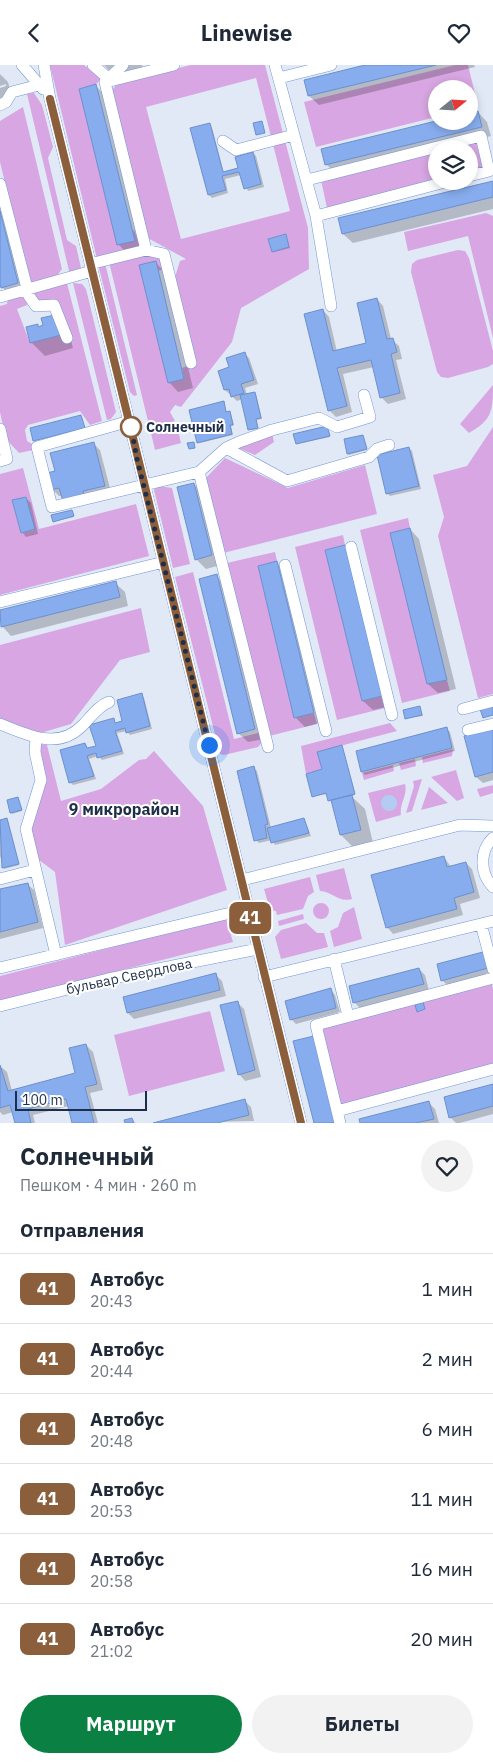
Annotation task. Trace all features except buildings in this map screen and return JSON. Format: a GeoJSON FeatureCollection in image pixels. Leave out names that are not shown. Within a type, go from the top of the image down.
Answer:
{"type":"FeatureCollection","features":[{"type":"Feature","properties":{"kind":"street"},"geometry":{"type":"LineString","coordinates":[[22,65],[50,99]]}},
{"type":"Feature","properties":{"kind":"street"},"geometry":{"type":"LineString","coordinates":[[44,65],[50,99],[242,880],[247,909],[301,1123]]}},
{"type":"Feature","properties":{"kind":"street"},"geometry":{"type":"LineString","coordinates":[[94,65],[106,80],[146,250]]}},
{"type":"Feature","properties":{"kind":"street"},"geometry":{"type":"LineString","coordinates":[[106,80],[123,65]]}},
{"type":"Feature","properties":{"kind":"street"},"geometry":{"type":"LineString","coordinates":[[106,80],[174,65]]}},
{"type":"Feature","properties":{"kind":"street"},"geometry":{"type":"LineString","coordinates":[[275,65],[316,216],[331,306]]}},
{"type":"Feature","properties":{"kind":"street"},"geometry":{"type":"LineString","coordinates":[[279,78],[331,65]]}},
{"type":"Feature","properties":{"kind":"street"},"geometry":{"type":"LineString","coordinates":[[0,105],[6,102],[12,92],[39,85]]}},
{"type":"Feature","properties":{"kind":"street"},"geometry":{"type":"LineString","coordinates":[[223,141],[236,150],[294,135]]}},
{"type":"Feature","properties":{"kind":"street"},"geometry":{"type":"LineString","coordinates":[[465,140],[481,136],[489,171],[478,174]]}},
{"type":"Feature","properties":{"kind":"street"},"geometry":{"type":"LineString","coordinates":[[307,180],[428,149]]}},
{"type":"Feature","properties":{"kind":"street"},"geometry":{"type":"LineString","coordinates":[[0,184],[27,289],[36,306],[54,305],[67,338]]}},
{"type":"Feature","properties":{"kind":"street"},"geometry":{"type":"LineString","coordinates":[[316,216],[428,187]]}},
{"type":"Feature","properties":{"kind":"street"},"geometry":{"type":"LineString","coordinates":[[0,297],[146,250],[164,253],[191,363]]}},
{"type":"Feature","properties":{"kind":"street"},"geometry":{"type":"LineString","coordinates":[[130,421],[38,447],[52,507],[199,472],[226,448],[272,430],[318,418],[337,427],[370,417],[364,395]]}},
{"type":"Feature","properties":{"kind":"street"},"geometry":{"type":"LineString","coordinates":[[0,429],[7,459],[0,461]]}},
{"type":"Feature","properties":{"kind":"street"},"geometry":{"type":"LineString","coordinates":[[226,448],[287,481],[369,457],[376,449],[389,445]]}},
{"type":"Feature","properties":{"kind":"street"},"geometry":{"type":"LineString","coordinates":[[199,472],[268,747]]}},
{"type":"Feature","properties":{"kind":"street"},"geometry":{"type":"LineString","coordinates":[[351,547],[392,715]]}},
{"type":"Feature","properties":{"kind":"street"},"geometry":{"type":"LineString","coordinates":[[0,602],[164,562]]}},
{"type":"Feature","properties":{"kind":"street"},"geometry":{"type":"LineString","coordinates":[[285,565],[326,731]]}},
{"type":"Feature","properties":{"kind":"street"},"geometry":{"type":"LineString","coordinates":[[463,709],[493,701]]}},
{"type":"Feature","properties":{"kind":"street"},"geometry":{"type":"LineString","coordinates":[[0,723],[36,738],[50,741],[76,733],[102,705],[110,702]]}},
{"type":"Feature","properties":{"kind":"street"},"geometry":{"type":"LineString","coordinates":[[468,730],[493,724]]}},
{"type":"Feature","properties":{"kind":"street"},"geometry":{"type":"LineString","coordinates":[[36,738],[35,752],[41,780],[26,829],[56,955]]}},
{"type":"Feature","properties":{"kind":"street"},"geometry":{"type":"LineString","coordinates":[[242,880],[335,850],[460,825],[493,826]]}},
{"type":"Feature","properties":{"kind":"street"},"geometry":{"type":"LineString","coordinates":[[493,838],[483,854],[483,870],[493,887]]}},
{"type":"Feature","properties":{"kind":"street"},"geometry":{"type":"LineString","coordinates":[[0,879],[35,870]]}},
{"type":"Feature","properties":{"kind":"street"},"geometry":{"type":"LineString","coordinates":[[0,968],[247,909]]}},
{"type":"Feature","properties":{"kind":"street"},"geometry":{"type":"LineString","coordinates":[[264,977],[493,921]]}},
{"type":"Feature","properties":{"kind":"street"},"geometry":{"type":"LineString","coordinates":[[481,924],[493,969]]}},
{"type":"Feature","properties":{"kind":"street","name":"бульвар Свердлова"},"geometry":{"type":"LineString","coordinates":[[0,1006],[108,979],[258,949]]}},
{"type":"Feature","properties":{"kind":"street"},"geometry":{"type":"LineString","coordinates":[[334,959],[348,1016]]}},
{"type":"Feature","properties":{"kind":"street"},"geometry":{"type":"LineString","coordinates":[[340,1123],[316,1025],[493,978]]}},
{"type":"Feature","properties":{"kind":"street"},"geometry":{"type":"LineString","coordinates":[[337,1111],[493,1069]]}},
{"type":"Feature","properties":{"kind":"shaded area"},"geometry":{"type":"Polygon","coordinates":[[[50,65],[84,65],[102,79],[96,84],[79,89],[117,244],[134,230],[140,246],[97,259],[50,65]]]}},
{"type":"Feature","properties":{"kind":"shaded area"},"geometry":{"type":"Polygon","coordinates":[[[191,65],[265,65],[308,228],[309,269],[241,308],[232,342],[181,407],[175,405],[170,412],[175,421],[154,427],[149,425],[109,262],[144,253],[161,256],[164,269],[158,271],[140,266],[168,383],[184,379],[182,368],[193,364],[174,280],[180,261],[186,259],[146,237],[112,90],[118,83],[191,65]],[[256,78],[146,107],[181,239],[290,211],[256,78]]]}},
{"type":"Feature","properties":{"kind":"shaded area"},"geometry":{"type":"Polygon","coordinates":[[[455,65],[468,65],[472,80],[428,80],[428,119],[316,147],[304,102],[455,65]]]}},
{"type":"Feature","properties":{"kind":"shaded area"},"geometry":{"type":"Polygon","coordinates":[[[34,93],[42,105],[53,147],[48,158],[67,240],[76,246],[81,268],[70,275],[27,94],[34,93]]]}},
{"type":"Feature","properties":{"kind":"shaded area"},"geometry":{"type":"Polygon","coordinates":[[[23,107],[62,269],[56,277],[33,284],[29,282],[0,162],[0,121],[23,107]]]}},
{"type":"Feature","properties":{"kind":"shaded area"},"geometry":{"type":"Polygon","coordinates":[[[478,149],[483,168],[478,169],[478,149]]]}},
{"type":"Feature","properties":{"kind":"shaded area"},"geometry":{"type":"Polygon","coordinates":[[[428,153],[428,182],[327,208],[321,180],[428,153]]]}},
{"type":"Feature","properties":{"kind":"shaded area"},"geometry":{"type":"Polygon","coordinates":[[[486,213],[493,216],[493,338],[468,236],[408,251],[404,232],[486,213]]]}},
{"type":"Feature","properties":{"kind":"shaded area"},"geometry":{"type":"Polygon","coordinates":[[[458,250],[465,251],[469,258],[493,351],[493,364],[448,378],[441,377],[437,372],[411,272],[412,264],[417,260],[458,250]]]}},
{"type":"Feature","properties":{"kind":"shaded area"},"geometry":{"type":"Polygon","coordinates":[[[105,263],[137,395],[134,396],[130,392],[99,268],[105,263]]]}},
{"type":"Feature","properties":{"kind":"shaded area"},"geometry":{"type":"Polygon","coordinates":[[[67,283],[102,421],[90,425],[80,411],[28,425],[25,430],[27,441],[32,444],[33,450],[19,453],[6,439],[0,412],[0,306],[7,304],[8,297],[19,294],[27,299],[27,305],[17,309],[30,343],[61,335],[65,344],[73,340],[59,304],[37,303],[33,294],[38,290],[67,283]]]}},
{"type":"Feature","properties":{"kind":"shaded area"},"geometry":{"type":"Polygon","coordinates":[[[73,283],[82,284],[86,289],[116,412],[111,419],[107,420],[73,283]]]}},
{"type":"Feature","properties":{"kind":"shaded area"},"geometry":{"type":"Polygon","coordinates":[[[493,385],[490,414],[482,424],[469,433],[460,424],[493,385]]]}},
{"type":"Feature","properties":{"kind":"shaded area"},"geometry":{"type":"Polygon","coordinates":[[[177,426],[181,443],[155,450],[151,433],[177,426]]]}},
{"type":"Feature","properties":{"kind":"shaded area"},"geometry":{"type":"Polygon","coordinates":[[[493,427],[493,694],[478,698],[438,536],[444,517],[433,475],[467,466],[493,427]]]}},
{"type":"Feature","properties":{"kind":"shaded area"},"geometry":{"type":"Polygon","coordinates":[[[272,433],[274,442],[255,455],[238,448],[272,433]]]}},
{"type":"Feature","properties":{"kind":"shaded area"},"geometry":{"type":"Polygon","coordinates":[[[225,458],[288,488],[365,465],[377,514],[223,553],[205,479],[225,458]]]}},
{"type":"Feature","properties":{"kind":"shaded area"},"geometry":{"type":"Polygon","coordinates":[[[23,468],[39,529],[136,504],[149,556],[0,595],[0,474],[23,468]],[[26,497],[12,501],[21,533],[34,530],[26,497]]]}},
{"type":"Feature","properties":{"kind":"shaded area"},"geometry":{"type":"Polygon","coordinates":[[[158,486],[172,488],[190,564],[173,568],[154,490],[158,486]]]}},
{"type":"Feature","properties":{"kind":"shaded area"},"geometry":{"type":"Polygon","coordinates":[[[408,518],[410,528],[390,533],[427,684],[447,680],[450,691],[402,703],[360,530],[408,518]]]}},
{"type":"Feature","properties":{"kind":"shaded area"},"geometry":{"type":"Polygon","coordinates":[[[343,535],[345,545],[325,550],[362,701],[382,696],[385,708],[337,720],[295,547],[343,535]]]}},
{"type":"Feature","properties":{"kind":"shaded area"},"geometry":{"type":"Polygon","coordinates":[[[275,552],[277,561],[258,566],[294,717],[314,713],[317,724],[269,736],[227,563],[275,552]]]}},
{"type":"Feature","properties":{"kind":"shaded area"},"geometry":{"type":"Polygon","coordinates":[[[193,572],[234,739],[262,732],[264,740],[258,747],[224,755],[220,754],[175,577],[193,572]]]}},
{"type":"Feature","properties":{"kind":"shaded area"},"geometry":{"type":"Polygon","coordinates":[[[141,608],[150,652],[120,660],[71,724],[37,734],[0,720],[0,645],[141,608]]]}},
{"type":"Feature","properties":{"kind":"shaded area"},"geometry":{"type":"Polygon","coordinates":[[[390,723],[397,731],[317,752],[322,769],[306,774],[301,746],[390,723]]]}},
{"type":"Feature","properties":{"kind":"shaded area"},"geometry":{"type":"Polygon","coordinates":[[[37,744],[47,745],[61,801],[101,789],[139,760],[146,759],[154,751],[203,806],[227,890],[65,945],[55,872],[39,860],[30,826],[44,782],[37,744]]]}},
{"type":"Feature","properties":{"kind":"shaded area"},"geometry":{"type":"Polygon","coordinates":[[[453,749],[452,756],[423,763],[422,757],[453,749]]]}},
{"type":"Feature","properties":{"kind":"shaded area"},"geometry":{"type":"Polygon","coordinates":[[[415,759],[416,766],[401,770],[399,763],[415,759]]]}},
{"type":"Feature","properties":{"kind":"shaded area"},"geometry":{"type":"Polygon","coordinates":[[[393,765],[394,771],[364,780],[362,773],[393,765]]]}},
{"type":"Feature","properties":{"kind":"shaded area"},"geometry":{"type":"Polygon","coordinates":[[[456,770],[464,798],[457,801],[431,777],[456,770]]]}},
{"type":"Feature","properties":{"kind":"shaded area"},"geometry":{"type":"Polygon","coordinates":[[[422,779],[412,811],[406,813],[414,786],[413,781],[422,779]]]}},
{"type":"Feature","properties":{"kind":"shaded area"},"geometry":{"type":"Polygon","coordinates":[[[405,784],[406,788],[401,815],[376,822],[368,793],[405,784]]]}},
{"type":"Feature","properties":{"kind":"shaded area"},"geometry":{"type":"Polygon","coordinates":[[[493,785],[493,793],[480,797],[477,789],[493,785]]]}},
{"type":"Feature","properties":{"kind":"shaded area"},"geometry":{"type":"Polygon","coordinates":[[[429,787],[448,803],[421,810],[429,787]]]}},
{"type":"Feature","properties":{"kind":"shaded area"},"geometry":{"type":"Polygon","coordinates":[[[344,868],[352,899],[343,900],[320,891],[316,875],[344,868]]]}},
{"type":"Feature","properties":{"kind":"shaded area"},"geometry":{"type":"Polygon","coordinates":[[[310,877],[314,892],[308,896],[303,909],[277,915],[276,911],[270,910],[264,889],[310,877]]]}},
{"type":"Feature","properties":{"kind":"shaded area"},"geometry":{"type":"Polygon","coordinates":[[[318,903],[324,903],[329,908],[327,917],[318,919],[313,914],[313,908],[318,903]]]}},
{"type":"Feature","properties":{"kind":"shaded area"},"geometry":{"type":"Polygon","coordinates":[[[354,907],[362,939],[334,947],[330,931],[338,927],[343,913],[354,907]]]}},
{"type":"Feature","properties":{"kind":"shaded area"},"geometry":{"type":"Polygon","coordinates":[[[303,914],[304,919],[279,926],[278,921],[303,914]]]}},
{"type":"Feature","properties":{"kind":"shaded area"},"geometry":{"type":"Polygon","coordinates":[[[226,918],[233,942],[0,1001],[0,976],[226,918]]]}},
{"type":"Feature","properties":{"kind":"shaded area"},"geometry":{"type":"Polygon","coordinates":[[[306,923],[317,933],[324,933],[328,947],[281,959],[275,937],[281,930],[306,923]]]}},
{"type":"Feature","properties":{"kind":"shaded area"},"geometry":{"type":"Polygon","coordinates":[[[491,981],[493,989],[493,1064],[341,1105],[322,1027],[491,981]]]}},
{"type":"Feature","properties":{"kind":"shaded area"},"geometry":{"type":"Polygon","coordinates":[[[210,1011],[225,1071],[129,1096],[114,1035],[210,1011]]]}},
{"type":"Feature","properties":{"kind":"water"},"geometry":{"type":"Polygon","coordinates":[[[386,795],[392,795],[397,800],[395,809],[386,811],[381,806],[381,800],[386,795]]]}},
{"type":"Feature","properties":{"kind":"bus line","name":"41"},"geometry":{"type":"LineString","coordinates":[[50,99],[242,880],[247,909],[301,1123]]}},
{"type":"Feature","properties":{"kind":"place","name":"Солнечный"},"geometry":{"type":"Point","coordinates":[131,427]}},
{"type":"Feature","properties":{"kind":"district","name":"9 микрорайон"},"geometry":{"type":"Point","coordinates":[124,809]}},
{"type":"Feature","properties":{"kind":"route"},"geometry":{"type":"LineString","coordinates":[[131,427],[130,421],[137,459],[209,745]]}}]}
